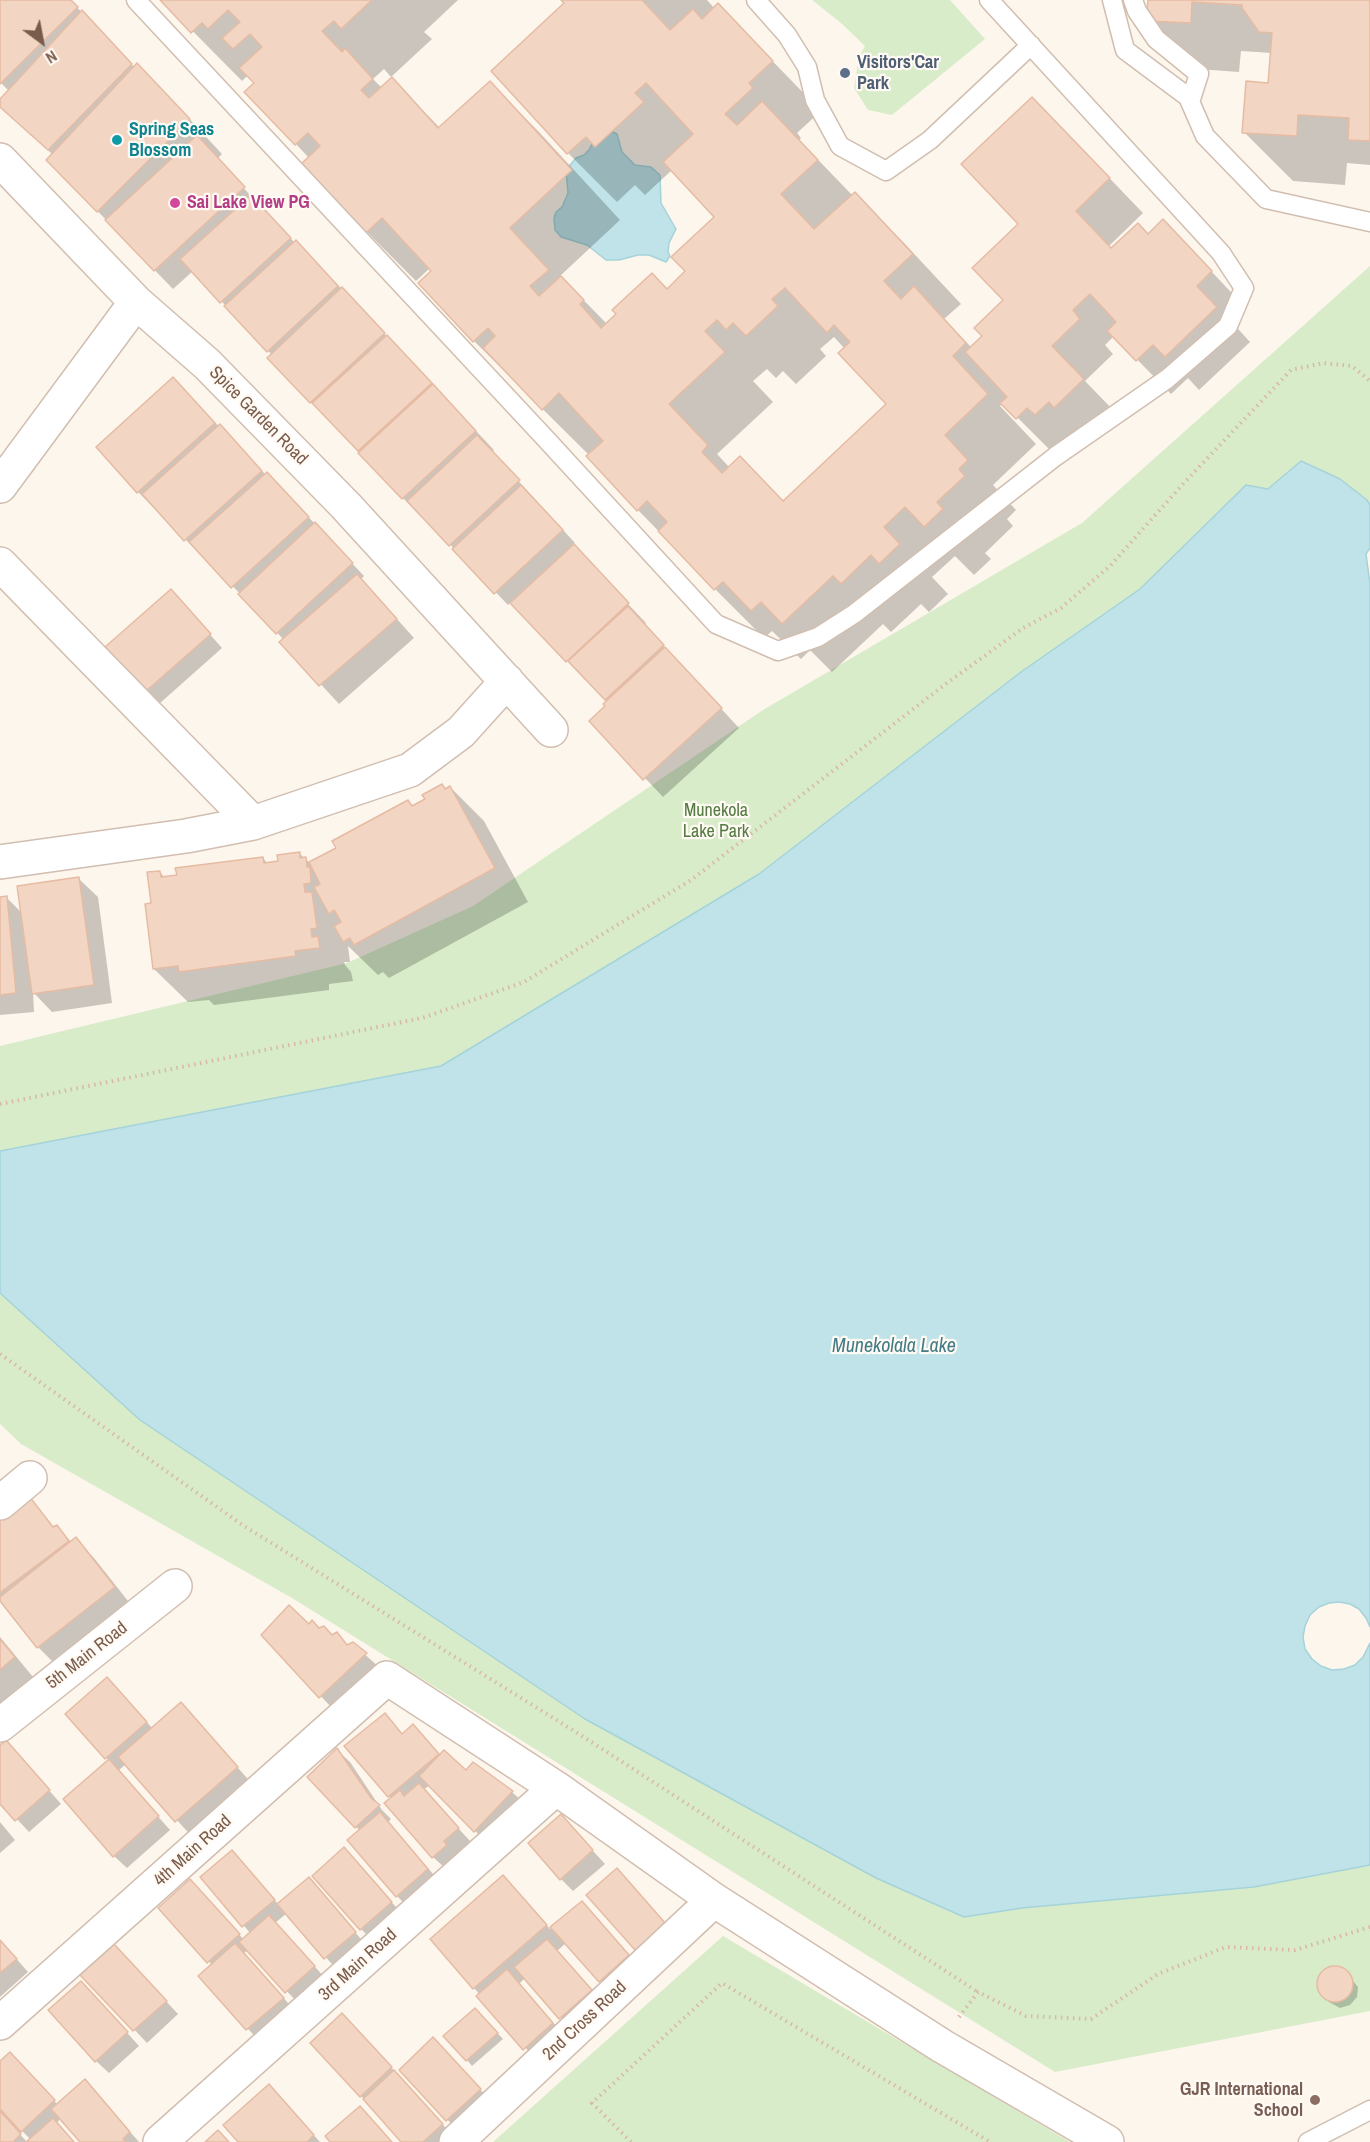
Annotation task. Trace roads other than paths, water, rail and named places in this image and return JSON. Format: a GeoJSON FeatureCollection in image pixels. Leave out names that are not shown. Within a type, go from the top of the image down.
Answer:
{"type":"FeatureCollection","features":[{"type":"Feature","properties":{"kind":"street","name":"Spice Garden Road"},"geometry":{"type":"LineString","coordinates":[[0,160],[136,302],[207,364],[270,427],[346,506],[551,730]]}},
{"type":"Feature","properties":{"kind":"street"},"geometry":{"type":"LineString","coordinates":[[0,486],[136,302]]}},
{"type":"Feature","properties":{"kind":"street"},"geometry":{"type":"LineString","coordinates":[[0,564],[253,823]]}},
{"type":"Feature","properties":{"kind":"street"},"geometry":{"type":"LineString","coordinates":[[0,862],[186,837],[253,823],[410,770],[461,732],[507,681]]}},
{"type":"Feature","properties":{"kind":"street"},"geometry":{"type":"LineString","coordinates":[[0,1503],[30,1478]]}},
{"type":"Feature","properties":{"kind":"street","name":"5th Main Road"},"geometry":{"type":"LineString","coordinates":[[0,1725],[175,1586]]}},
{"type":"Feature","properties":{"kind":"street","name":"4th Main Road"},"geometry":{"type":"LineString","coordinates":[[0,2023],[387,1678],[556,1788]]}},
{"type":"Feature","properties":{"kind":"street"},"geometry":{"type":"LineString","coordinates":[[556,1788],[714,1900],[942,2046],[1107,2142]]}},
{"type":"Feature","properties":{"kind":"street","name":"3rd Main Road"},"geometry":{"type":"LineString","coordinates":[[160,2142],[556,1788]]}},
{"type":"Feature","properties":{"kind":"street","name":"2nd Cross Road"},"geometry":{"type":"LineString","coordinates":[[456,2142],[714,1900]]}},
{"type":"Feature","properties":{"kind":"lane"},"geometry":{"type":"LineString","coordinates":[[136,0],[716,624],[778,651],[818,637],[854,614],[1056,456],[1167,379],[1228,326],[1244,288],[1221,253],[989,0]]}},
{"type":"Feature","properties":{"kind":"lane"},"geometry":{"type":"LineString","coordinates":[[756,0],[787,35],[807,68],[815,100],[840,146],[886,171],[930,140],[1031,45]]}},
{"type":"Feature","properties":{"kind":"lane"},"geometry":{"type":"LineString","coordinates":[[1112,0],[1125,50],[1188,97],[1205,136],[1266,199],[1370,222]]}},
{"type":"Feature","properties":{"kind":"lane"},"geometry":{"type":"LineString","coordinates":[[1133,0],[1137,11],[1156,39],[1199,74],[1190,102]]}},
{"type":"Feature","properties":{"kind":"lane"},"geometry":{"type":"LineString","coordinates":[[1308,2142],[1370,2110]]}},
{"type":"Feature","properties":{"kind":"water"},"geometry":{"type":"Polygon","coordinates":[[[611,131],[617,134],[622,152],[635,165],[651,167],[660,175],[661,203],[676,229],[669,243],[670,256],[666,262],[649,255],[606,260],[587,245],[561,237],[555,230],[556,212],[562,207],[568,193],[566,170],[576,158],[589,150],[596,136],[611,131]]]}},
{"type":"Feature","properties":{"kind":"water","name":"Munekolala Lake"},"geometry":{"type":"Polygon","coordinates":[[[1301,461],[1340,479],[1367,500],[1370,505],[1370,548],[1366,554],[1370,584],[1370,1627],[1359,1609],[1350,1604],[1329,1603],[1319,1607],[1310,1615],[1303,1637],[1305,1649],[1312,1659],[1332,1670],[1355,1665],[1363,1657],[1370,1643],[1370,1865],[1254,1887],[1022,1908],[964,1917],[876,1878],[585,1719],[140,1420],[0,1293],[0,1151],[441,1066],[759,874],[1021,672],[1140,589],[1246,485],[1268,489],[1301,461]]]}},
{"type":"Feature","properties":{"kind":"place","name":"Visitors'Car Park"},"geometry":{"type":"Point","coordinates":[845,73]}},
{"type":"Feature","properties":{"kind":"place","name":"Spring Seas Blossom"},"geometry":{"type":"Point","coordinates":[117,140]}},
{"type":"Feature","properties":{"kind":"place","name":"Sai Lake View PG"},"geometry":{"type":"Point","coordinates":[175,203]}},
{"type":"Feature","properties":{"kind":"place","name":"GJR International School"},"geometry":{"type":"Point","coordinates":[1315,2100]}},
{"type":"Feature","properties":{"kind":"park label","name":"Munekola Lake Park"},"geometry":{"type":"Point","coordinates":[716,821]}}]}
